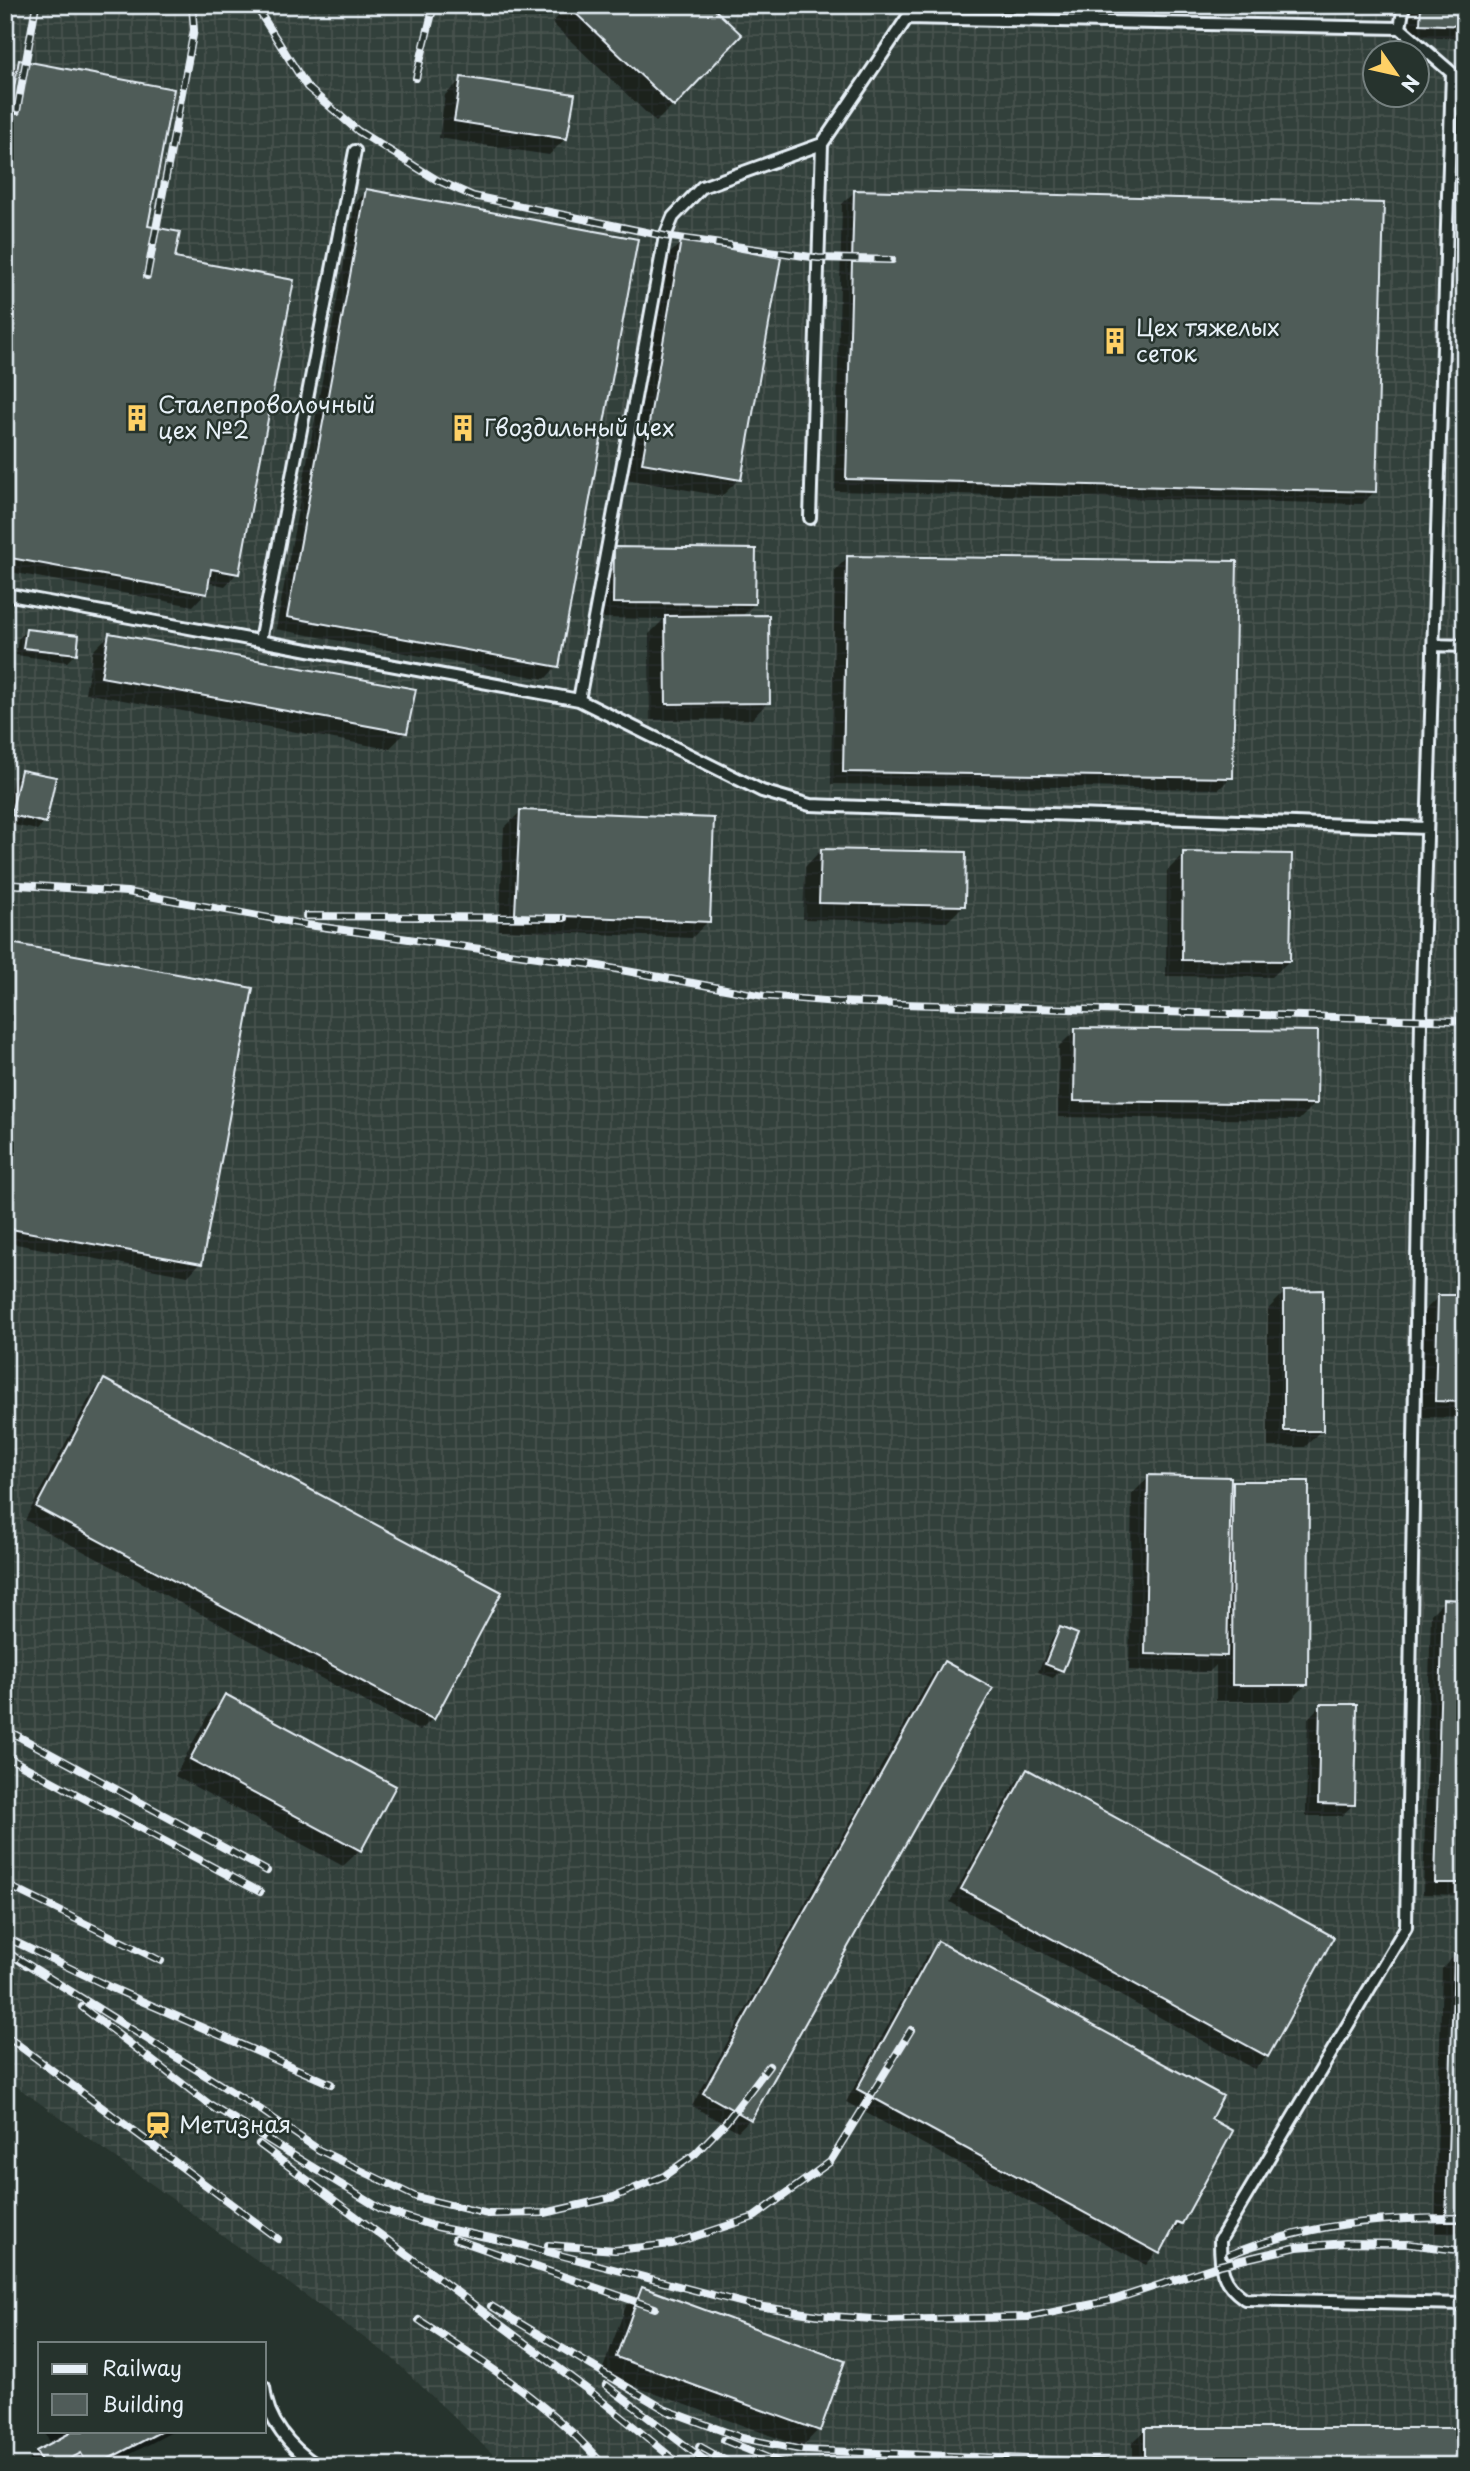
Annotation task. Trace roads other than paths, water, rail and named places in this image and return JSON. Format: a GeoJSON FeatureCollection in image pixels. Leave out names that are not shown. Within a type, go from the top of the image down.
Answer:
{"type":"FeatureCollection","features":[{"type":"Feature","properties":{"kind":"lane"},"geometry":{"type":"LineString","coordinates":[[1400,28],[1404,5]]}},
{"type":"Feature","properties":{"kind":"lane"},"geometry":{"type":"LineString","coordinates":[[810,518],[822,144],[907,18],[1400,28],[1452,73],[1427,828],[1406,1927],[1220,2240],[1220,2265],[1230,2289],[1245,2299],[1465,2304]]}},
{"type":"Feature","properties":{"kind":"lane"},"geometry":{"type":"LineString","coordinates":[[579,700],[665,236],[673,217],[702,187],[822,144]]}},
{"type":"Feature","properties":{"kind":"lane"},"geometry":{"type":"LineString","coordinates":[[260,641],[355,151]]}},
{"type":"Feature","properties":{"kind":"lane"},"geometry":{"type":"LineString","coordinates":[[5,594],[579,700],[762,791],[810,805],[1427,828]]}},
{"type":"Feature","properties":{"kind":"lane"},"geometry":{"type":"LineString","coordinates":[[1433,645],[1465,646]]}},
{"type":"Feature","properties":{"kind":"lane"},"geometry":{"type":"LineString","coordinates":[[266,2395],[272,2420],[300,2454],[318,2466]]}},
{"type":"Feature","properties":{"kind":"railway"},"geometry":{"type":"LineString","coordinates":[[17,111],[36,5]]}},
{"type":"Feature","properties":{"kind":"railway"},"geometry":{"type":"LineString","coordinates":[[147,276],[194,30],[192,5]]}},
{"type":"Feature","properties":{"kind":"railway"},"geometry":{"type":"LineString","coordinates":[[255,5],[307,87],[358,131],[437,180],[473,196],[665,236],[818,258],[892,260]]}},
{"type":"Feature","properties":{"kind":"railway"},"geometry":{"type":"LineString","coordinates":[[416,78],[434,5]]}},
{"type":"Feature","properties":{"kind":"railway"},"geometry":{"type":"LineString","coordinates":[[5,884],[127,892],[308,925],[588,964],[764,996],[837,1002],[1465,1021]]}},
{"type":"Feature","properties":{"kind":"railway"},"geometry":{"type":"LineString","coordinates":[[306,916],[564,918]]}},
{"type":"Feature","properties":{"kind":"railway"},"geometry":{"type":"LineString","coordinates":[[5,1729],[267,1871]]}},
{"type":"Feature","properties":{"kind":"railway"},"geometry":{"type":"LineString","coordinates":[[5,1756],[260,1892]]}},
{"type":"Feature","properties":{"kind":"railway"},"geometry":{"type":"LineString","coordinates":[[5,1884],[161,1961]]}},
{"type":"Feature","properties":{"kind":"railway"},"geometry":{"type":"LineString","coordinates":[[5,1937],[112,1988],[331,2084]]}},
{"type":"Feature","properties":{"kind":"railway"},"geometry":{"type":"LineString","coordinates":[[5,1950],[26,1965]]}},
{"type":"Feature","properties":{"kind":"railway"},"geometry":{"type":"LineString","coordinates":[[19,1959],[261,2110],[319,2150],[416,2197],[488,2214],[545,2213],[614,2197],[664,2176],[695,2154],[726,2122],[769,2066]]}},
{"type":"Feature","properties":{"kind":"railway"},"geometry":{"type":"LineString","coordinates":[[82,2007],[218,2111]]}},
{"type":"Feature","properties":{"kind":"railway"},"geometry":{"type":"LineString","coordinates":[[548,2245],[615,2250],[672,2244],[754,2217],[830,2162],[911,2030]]}},
{"type":"Feature","properties":{"kind":"railway"},"geometry":{"type":"LineString","coordinates":[[5,2035],[278,2239]]}},
{"type":"Feature","properties":{"kind":"railway"},"geometry":{"type":"LineString","coordinates":[[211,2105],[381,2209],[437,2227],[510,2242],[751,2305],[818,2315],[886,2320],[1029,2317],[1113,2300],[1220,2265],[1297,2247],[1346,2243],[1408,2244],[1465,2251]]}},
{"type":"Feature","properties":{"kind":"railway"},"geometry":{"type":"LineString","coordinates":[[259,2144],[596,2396],[682,2466]]}},
{"type":"Feature","properties":{"kind":"railway"},"geometry":{"type":"LineString","coordinates":[[1228,2255],[1287,2236],[1344,2224],[1465,2218]]}},
{"type":"Feature","properties":{"kind":"railway"},"geometry":{"type":"LineString","coordinates":[[455,2239],[655,2308]]}},
{"type":"Feature","properties":{"kind":"railway"},"geometry":{"type":"LineString","coordinates":[[491,2306],[671,2413]]}},
{"type":"Feature","properties":{"kind":"railway"},"geometry":{"type":"LineString","coordinates":[[419,2320],[517,2386],[563,2424],[604,2466]]}},
{"type":"Feature","properties":{"kind":"railway"},"geometry":{"type":"LineString","coordinates":[[606,2385],[712,2466]]}},
{"type":"Feature","properties":{"kind":"railway"},"geometry":{"type":"LineString","coordinates":[[664,2409],[742,2438],[802,2450],[1173,2465]]}},
{"type":"Feature","properties":{"kind":"railway"},"geometry":{"type":"LineString","coordinates":[[724,2440],[795,2466]]}},
{"type":"Feature","properties":{"kind":"railway"},"geometry":{"type":"LineString","coordinates":[[699,2446],[735,2466]]}},
{"type":"Feature","properties":{"kind":"place","name":"Цех тяжелых сеток"},"geometry":{"type":"Point","coordinates":[1115,341]}},
{"type":"Feature","properties":{"kind":"place","name":"Сталепроволочный цех №2"},"geometry":{"type":"Point","coordinates":[137,418]}},
{"type":"Feature","properties":{"kind":"place","name":"Гвоздильный цех"},"geometry":{"type":"Point","coordinates":[463,428]}},
{"type":"Feature","properties":{"kind":"place","name":"Метизная"},"geometry":{"type":"Point","coordinates":[158,2125]}}]}
